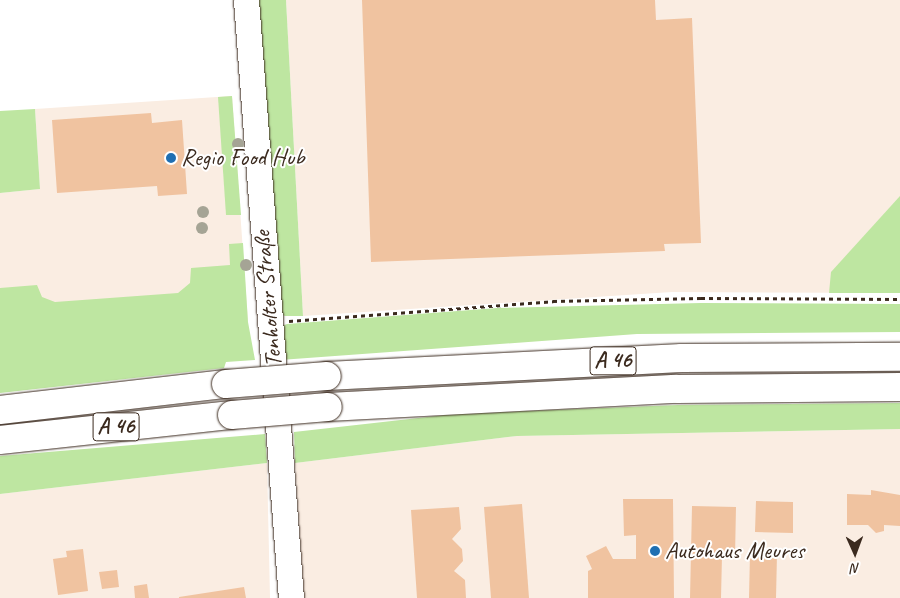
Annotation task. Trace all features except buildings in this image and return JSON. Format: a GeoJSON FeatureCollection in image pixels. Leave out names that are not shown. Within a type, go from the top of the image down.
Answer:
{"type":"FeatureCollection","features":[{"type":"Feature","properties":{"kind":"highway","name":"A 46"},"geometry":{"type":"LineString","coordinates":[[0,410],[226,384],[327,376],[682,358],[900,357]]}},
{"type":"Feature","properties":{"kind":"highway","name":"A 46"},"geometry":{"type":"LineString","coordinates":[[0,440],[328,406],[677,389],[900,387]]}},
{"type":"Feature","properties":{"kind":"street","name":"Tenholter Straße"},"geometry":{"type":"LineString","coordinates":[[246,0],[291,598]]}},
{"type":"Feature","properties":{"kind":"path"},"geometry":{"type":"LineString","coordinates":[[271,322],[554,301],[701,298],[900,299]]}},
{"type":"Feature","properties":{"kind":"shaded area"},"geometry":{"type":"Polygon","coordinates":[[[286,0],[900,0],[900,293],[672,292],[303,316],[286,0]]]}},
{"type":"Feature","properties":{"kind":"shaded area"},"geometry":{"type":"Polygon","coordinates":[[[232,96],[248,322],[0,349],[0,193],[40,189],[35,109],[232,96]]]}},
{"type":"Feature","properties":{"kind":"shaded area"},"geometry":{"type":"Polygon","coordinates":[[[900,429],[900,598],[304,598],[295,463],[517,436],[900,429]]]}},
{"type":"Feature","properties":{"kind":"shaded area"},"geometry":{"type":"Polygon","coordinates":[[[267,463],[270,598],[0,598],[0,494],[267,463]]]}},
{"type":"Feature","properties":{"kind":"green space"},"geometry":{"type":"Polygon","coordinates":[[[255,0],[286,0],[303,316],[285,316],[276,312],[255,0]]]}},
{"type":"Feature","properties":{"kind":"green space"},"geometry":{"type":"Polygon","coordinates":[[[232,96],[241,215],[226,215],[218,97],[232,96]]]}},
{"type":"Feature","properties":{"kind":"green space"},"geometry":{"type":"Polygon","coordinates":[[[35,109],[40,189],[0,193],[0,111],[35,109]]]}},
{"type":"Feature","properties":{"kind":"green space"},"geometry":{"type":"Polygon","coordinates":[[[900,196],[900,293],[829,293],[831,272],[900,196]]]}},
{"type":"Feature","properties":{"kind":"green space"},"geometry":{"type":"Polygon","coordinates":[[[243,243],[248,322],[255,360],[226,362],[224,368],[0,393],[0,288],[37,285],[42,297],[55,302],[178,293],[190,283],[191,268],[230,265],[229,244],[243,243]]]}},
{"type":"Feature","properties":{"kind":"green space"},"geometry":{"type":"Polygon","coordinates":[[[701,303],[900,304],[900,332],[637,334],[280,360],[282,326],[287,324],[497,308],[701,303]]]}},
{"type":"Feature","properties":{"kind":"green space"},"geometry":{"type":"Polygon","coordinates":[[[900,403],[900,429],[517,436],[295,463],[294,432],[454,414],[678,405],[900,403]]]}},
{"type":"Feature","properties":{"kind":"green space"},"geometry":{"type":"Polygon","coordinates":[[[265,434],[267,463],[0,494],[0,456],[265,434]]]}},
{"type":"Feature","properties":{"kind":"place","name":"Regio Food Hub"},"geometry":{"type":"Point","coordinates":[171,158]}},
{"type":"Feature","properties":{"kind":"place","name":"Autohaus Meures"},"geometry":{"type":"Point","coordinates":[655,551]}}]}
